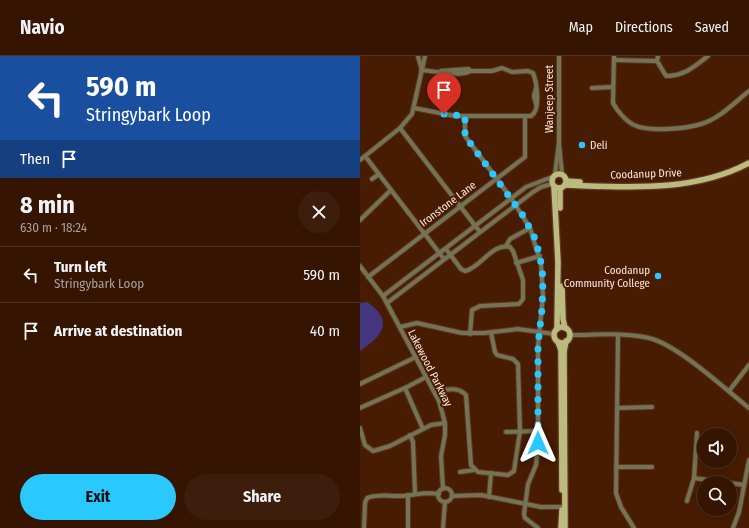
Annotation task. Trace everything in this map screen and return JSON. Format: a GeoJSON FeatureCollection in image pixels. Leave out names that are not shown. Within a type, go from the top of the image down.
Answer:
{"type":"FeatureCollection","features":[{"type":"Feature","properties":{"kind":"main road","name":"Coodanup Drive"},"geometry":{"type":"LineString","coordinates":[[560,185],[674,182],[718,173],[749,160]]}},
{"type":"Feature","properties":{"kind":"main road","name":"Coodanup Drive"},"geometry":{"type":"LineString","coordinates":[[560,185],[670,186],[720,175],[749,163]]}},
{"type":"Feature","properties":{"kind":"main road"},"geometry":{"type":"LineString","coordinates":[[561,528],[564,508],[564,352],[566,341],[570,335],[565,328],[563,319],[560,185],[554,176],[562,174],[560,185],[556,332],[561,350],[564,508],[565,528]]}},
{"type":"Feature","properties":{"kind":"main road"},"geometry":{"type":"LineString","coordinates":[[556,332],[565,328]]}},
{"type":"Feature","properties":{"kind":"main road"},"geometry":{"type":"LineString","coordinates":[[558,342],[566,341]]}},
{"type":"Feature","properties":{"kind":"street"},"geometry":{"type":"LineString","coordinates":[[360,160],[400,128],[410,117],[414,108],[421,68],[418,56]]}},
{"type":"Feature","properties":{"kind":"street"},"geometry":{"type":"LineString","coordinates":[[421,68],[424,65],[425,56]]}},
{"type":"Feature","properties":{"kind":"street","name":"Wanjeep Street"},"geometry":{"type":"LineString","coordinates":[[559,56],[559,142],[562,174]]}},
{"type":"Feature","properties":{"kind":"street"},"geometry":{"type":"LineString","coordinates":[[708,56],[691,70],[677,76],[666,76],[657,58],[614,58],[613,103],[616,109],[632,124],[639,127],[673,129],[701,124],[719,116],[749,91]]}},
{"type":"Feature","properties":{"kind":"street"},"geometry":{"type":"LineString","coordinates":[[414,108],[465,116],[525,116],[534,113],[538,94],[533,73],[528,71],[512,72],[502,68],[492,71],[471,71],[467,73],[421,68]]}},
{"type":"Feature","properties":{"kind":"street"},"geometry":{"type":"LineString","coordinates":[[592,88],[613,87]]}},
{"type":"Feature","properties":{"kind":"street"},"geometry":{"type":"LineString","coordinates":[[465,116],[465,136],[516,205],[530,228],[540,256],[543,296],[539,332],[538,431],[536,465],[528,484],[524,504],[525,518],[538,528]]}},
{"type":"Feature","properties":{"kind":"street","name":"Ironstone Lane"},"geometry":{"type":"LineString","coordinates":[[368,277],[525,157],[525,116]]}},
{"type":"Feature","properties":{"kind":"street"},"geometry":{"type":"LineString","coordinates":[[400,128],[480,232]]}},
{"type":"Feature","properties":{"kind":"street","name":"Wanjeep Street"},"geometry":{"type":"LineString","coordinates":[[554,176],[559,142]]}},
{"type":"Feature","properties":{"kind":"street"},"geometry":{"type":"LineString","coordinates":[[365,156],[444,259]]}},
{"type":"Feature","properties":{"kind":"street"},"geometry":{"type":"LineString","coordinates":[[372,178],[379,174]]}},
{"type":"Feature","properties":{"kind":"street"},"geometry":{"type":"LineString","coordinates":[[383,296],[526,187],[554,176]]}},
{"type":"Feature","properties":{"kind":"street"},"geometry":{"type":"LineString","coordinates":[[387,303],[541,187],[560,185]]}},
{"type":"Feature","properties":{"kind":"street"},"geometry":{"type":"LineString","coordinates":[[360,220],[391,190]]}},
{"type":"Feature","properties":{"kind":"street"},"geometry":{"type":"LineString","coordinates":[[506,246],[510,239],[530,228]]}},
{"type":"Feature","properties":{"kind":"street"},"geometry":{"type":"LineString","coordinates":[[446,249],[460,269],[468,271],[499,248],[506,246],[511,248],[523,280],[522,301],[516,304],[487,305],[474,308],[472,312],[470,334]]}},
{"type":"Feature","properties":{"kind":"street"},"geometry":{"type":"LineString","coordinates":[[516,263],[540,256]]}},
{"type":"Feature","properties":{"kind":"street","name":"Lakewood Parkway"},"geometry":{"type":"LineString","coordinates":[[361,270],[383,296],[439,401],[445,423],[445,435],[441,456],[443,489]]}},
{"type":"Feature","properties":{"kind":"street"},"geometry":{"type":"LineString","coordinates":[[400,327],[417,323],[470,334],[518,329],[539,332],[556,332]]}},
{"type":"Feature","properties":{"kind":"street"},"geometry":{"type":"LineString","coordinates":[[460,472],[474,470],[508,475],[514,471],[520,432],[518,364],[513,359],[497,355],[491,333]]}},
{"type":"Feature","properties":{"kind":"street"},"geometry":{"type":"LineString","coordinates":[[570,335],[637,336],[659,342],[679,353],[749,408]]}},
{"type":"Feature","properties":{"kind":"street"},"geometry":{"type":"LineString","coordinates":[[618,335],[616,493],[621,507],[634,528]]}},
{"type":"Feature","properties":{"kind":"street"},"geometry":{"type":"LineString","coordinates":[[360,384],[416,357]]}},
{"type":"Feature","properties":{"kind":"street"},"geometry":{"type":"LineString","coordinates":[[729,391],[749,365]]}},
{"type":"Feature","properties":{"kind":"street"},"geometry":{"type":"LineString","coordinates":[[360,408],[426,377]]}},
{"type":"Feature","properties":{"kind":"street"},"geometry":{"type":"LineString","coordinates":[[405,388],[423,428]]}},
{"type":"Feature","properties":{"kind":"street"},"geometry":{"type":"LineString","coordinates":[[435,393],[450,389],[464,392],[466,395],[471,465],[474,470]]}},
{"type":"Feature","properties":{"kind":"street"},"geometry":{"type":"LineString","coordinates":[[617,408],[652,407]]}},
{"type":"Feature","properties":{"kind":"street"},"geometry":{"type":"LineString","coordinates":[[360,428],[365,445],[373,451],[390,446],[423,428],[445,423]]}},
{"type":"Feature","properties":{"kind":"street"},"geometry":{"type":"LineString","coordinates":[[506,432],[538,431]]}},
{"type":"Feature","properties":{"kind":"street"},"geometry":{"type":"LineString","coordinates":[[686,501],[694,478],[697,433]]}},
{"type":"Feature","properties":{"kind":"street"},"geometry":{"type":"LineString","coordinates":[[410,435],[413,442],[415,493]]}},
{"type":"Feature","properties":{"kind":"street"},"geometry":{"type":"LineString","coordinates":[[734,528],[749,460]]}},
{"type":"Feature","properties":{"kind":"street"},"geometry":{"type":"LineString","coordinates":[[616,467],[652,467]]}},
{"type":"Feature","properties":{"kind":"street"},"geometry":{"type":"LineString","coordinates":[[489,497],[491,473]]}},
{"type":"Feature","properties":{"kind":"street"},"geometry":{"type":"LineString","coordinates":[[737,484],[744,485]]}},
{"type":"Feature","properties":{"kind":"street"},"geometry":{"type":"LineString","coordinates":[[439,494],[443,489],[448,489],[452,496]]}},
{"type":"Feature","properties":{"kind":"street"},"geometry":{"type":"LineString","coordinates":[[364,528],[365,502],[367,498],[373,496],[415,493],[439,494]]}},
{"type":"Feature","properties":{"kind":"street"},"geometry":{"type":"LineString","coordinates":[[408,494],[408,528]]}},
{"type":"Feature","properties":{"kind":"street"},"geometry":{"type":"LineString","coordinates":[[439,494],[445,502]]}},
{"type":"Feature","properties":{"kind":"street"},"geometry":{"type":"LineString","coordinates":[[452,496],[489,497],[541,507],[564,508]]}},
{"type":"Feature","properties":{"kind":"street"},"geometry":{"type":"LineString","coordinates":[[442,528],[445,502],[452,496]]}},
{"type":"Feature","properties":{"kind":"shaded area"},"geometry":{"type":"Polygon","coordinates":[[[367,302],[376,309],[383,322],[379,334],[360,351],[360,303],[367,302]]]}},
{"type":"Feature","properties":{"kind":"place","name":"Deli"},"geometry":{"type":"Point","coordinates":[582,145]}},
{"type":"Feature","properties":{"kind":"place","name":"Coodanup Community College"},"geometry":{"type":"Point","coordinates":[658,276]}},
{"type":"Feature","properties":{"kind":"route"},"geometry":{"type":"LineString","coordinates":[[444,114],[465,116],[465,136],[522,214],[534,236],[540,256],[543,278],[543,296],[538,345],[538,443]]}}]}
